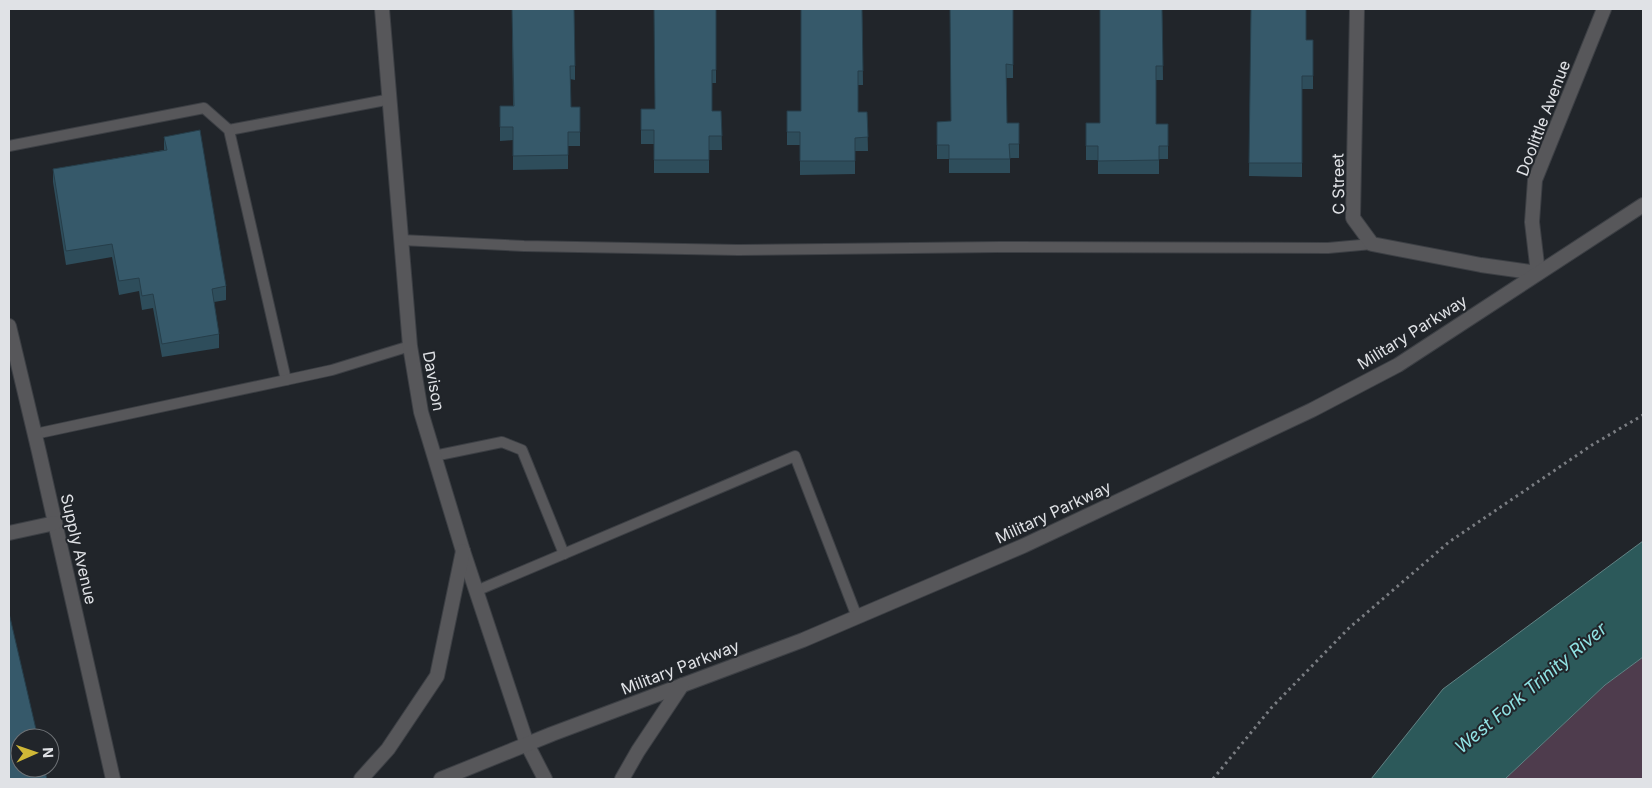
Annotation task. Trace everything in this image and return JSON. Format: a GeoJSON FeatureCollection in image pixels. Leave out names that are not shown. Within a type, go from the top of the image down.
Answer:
{"type":"FeatureCollection","features":[{"type":"Feature","properties":{"kind":"street","name":"Davison"},"geometry":{"type":"LineString","coordinates":[[382,9],[391,99],[410,346],[421,412],[463,551],[537,779]]}},
{"type":"Feature","properties":{"kind":"street","name":"C Street"},"geometry":{"type":"LineString","coordinates":[[1357,9],[1353,218],[1372,244]]}},
{"type":"Feature","properties":{"kind":"street","name":"Doolittle Avenue"},"geometry":{"type":"LineString","coordinates":[[1538,273],[1532,222],[1535,180],[1604,9]]}},
{"type":"Feature","properties":{"kind":"street","name":"Military Parkway"},"geometry":{"type":"LineString","coordinates":[[441,779],[527,744],[803,640],[1023,546],[1312,410],[1398,365],[1643,206]]}},
{"type":"Feature","properties":{"kind":"street"},"geometry":{"type":"LineString","coordinates":[[1372,244],[1481,265],[1538,273]]}},
{"type":"Feature","properties":{"kind":"street","name":"Supply Avenue"},"geometry":{"type":"LineString","coordinates":[[9,326],[113,779]]}},
{"type":"Feature","properties":{"kind":"street"},"geometry":{"type":"LineString","coordinates":[[9,533],[55,523]]}},
{"type":"Feature","properties":{"kind":"street"},"geometry":{"type":"LineString","coordinates":[[361,779],[388,749],[437,676],[463,551]]}},
{"type":"Feature","properties":{"kind":"street"},"geometry":{"type":"LineString","coordinates":[[622,779],[638,751],[682,686]]}},
{"type":"Feature","properties":{"kind":"street","name":"Davison"},"geometry":{"type":"LineString","coordinates":[[527,744],[544,779]]}},
{"type":"Feature","properties":{"kind":"lane"},"geometry":{"type":"LineString","coordinates":[[229,130],[391,99]]}},
{"type":"Feature","properties":{"kind":"lane"},"geometry":{"type":"LineString","coordinates":[[9,146],[204,108],[229,130],[286,380]]}},
{"type":"Feature","properties":{"kind":"lane"},"geometry":{"type":"LineString","coordinates":[[401,240],[524,246],[738,250],[989,247],[1328,248],[1372,244]]}},
{"type":"Feature","properties":{"kind":"lane"},"geometry":{"type":"LineString","coordinates":[[35,434],[332,370],[410,346]]}},
{"type":"Feature","properties":{"kind":"lane"},"geometry":{"type":"LineString","coordinates":[[434,456],[502,442],[522,450],[564,554]]}},
{"type":"Feature","properties":{"kind":"lane"},"geometry":{"type":"LineString","coordinates":[[476,591],[795,456],[857,617]]}},
{"type":"Feature","properties":{"kind":"path"},"geometry":{"type":"LineString","coordinates":[[1213,779],[1272,707],[1349,628],[1449,542],[1592,445],[1643,415]]}},
{"type":"Feature","properties":{"kind":"shaded area"},"geometry":{"type":"Polygon","coordinates":[[[1643,657],[1643,779],[1505,779],[1605,685],[1643,657]]]}},
{"type":"Feature","properties":{"kind":"water","name":"West Fork Trinity River"},"geometry":{"type":"Polygon","coordinates":[[[1643,541],[1643,657],[1605,685],[1505,779],[1371,779],[1443,689],[1643,541]]]}},
{"type":"Feature","properties":{"kind":"building"},"geometry":{"type":"Polygon","coordinates":[[[512,9],[574,9],[575,66],[570,66],[571,107],[580,107],[580,132],[568,132],[568,155],[513,156],[513,127],[500,127],[500,106],[514,106],[512,9]]]}},
{"type":"Feature","properties":{"kind":"building"},"geometry":{"type":"Polygon","coordinates":[[[654,9],[716,9],[716,70],[712,70],[712,111],[721,111],[722,136],[709,136],[709,160],[654,160],[654,130],[641,130],[641,109],[655,109],[654,9]]]}},
{"type":"Feature","properties":{"kind":"building"},"geometry":{"type":"Polygon","coordinates":[[[801,9],[862,9],[863,71],[858,71],[858,112],[867,112],[868,137],[855,138],[855,161],[800,161],[800,132],[787,132],[787,111],[801,111],[801,9]]]}},
{"type":"Feature","properties":{"kind":"building"},"geometry":{"type":"Polygon","coordinates":[[[950,9],[1013,9],[1013,65],[1006,64],[1007,123],[1019,123],[1019,144],[1009,144],[1010,159],[949,159],[949,145],[937,145],[937,122],[951,121],[950,9]]]}},
{"type":"Feature","properties":{"kind":"building"},"geometry":{"type":"Polygon","coordinates":[[[1100,9],[1162,9],[1163,66],[1156,66],[1156,124],[1168,124],[1168,146],[1159,146],[1159,160],[1098,161],[1098,146],[1086,146],[1086,123],[1100,123],[1100,9]]]}},
{"type":"Feature","properties":{"kind":"building"},"geometry":{"type":"Polygon","coordinates":[[[1251,9],[1306,9],[1306,40],[1313,40],[1313,76],[1302,76],[1302,163],[1249,163],[1251,9]]]}},
{"type":"Feature","properties":{"kind":"building"},"geometry":{"type":"Polygon","coordinates":[[[200,130],[226,286],[212,289],[219,334],[162,344],[153,294],[142,296],[139,278],[119,281],[112,244],[66,251],[53,169],[167,150],[164,137],[200,130]]]}},
{"type":"Feature","properties":{"kind":"building"},"geometry":{"type":"Polygon","coordinates":[[[9,613],[36,728],[10,728],[10,778],[47,779],[9,779],[9,613]]]}}]}
